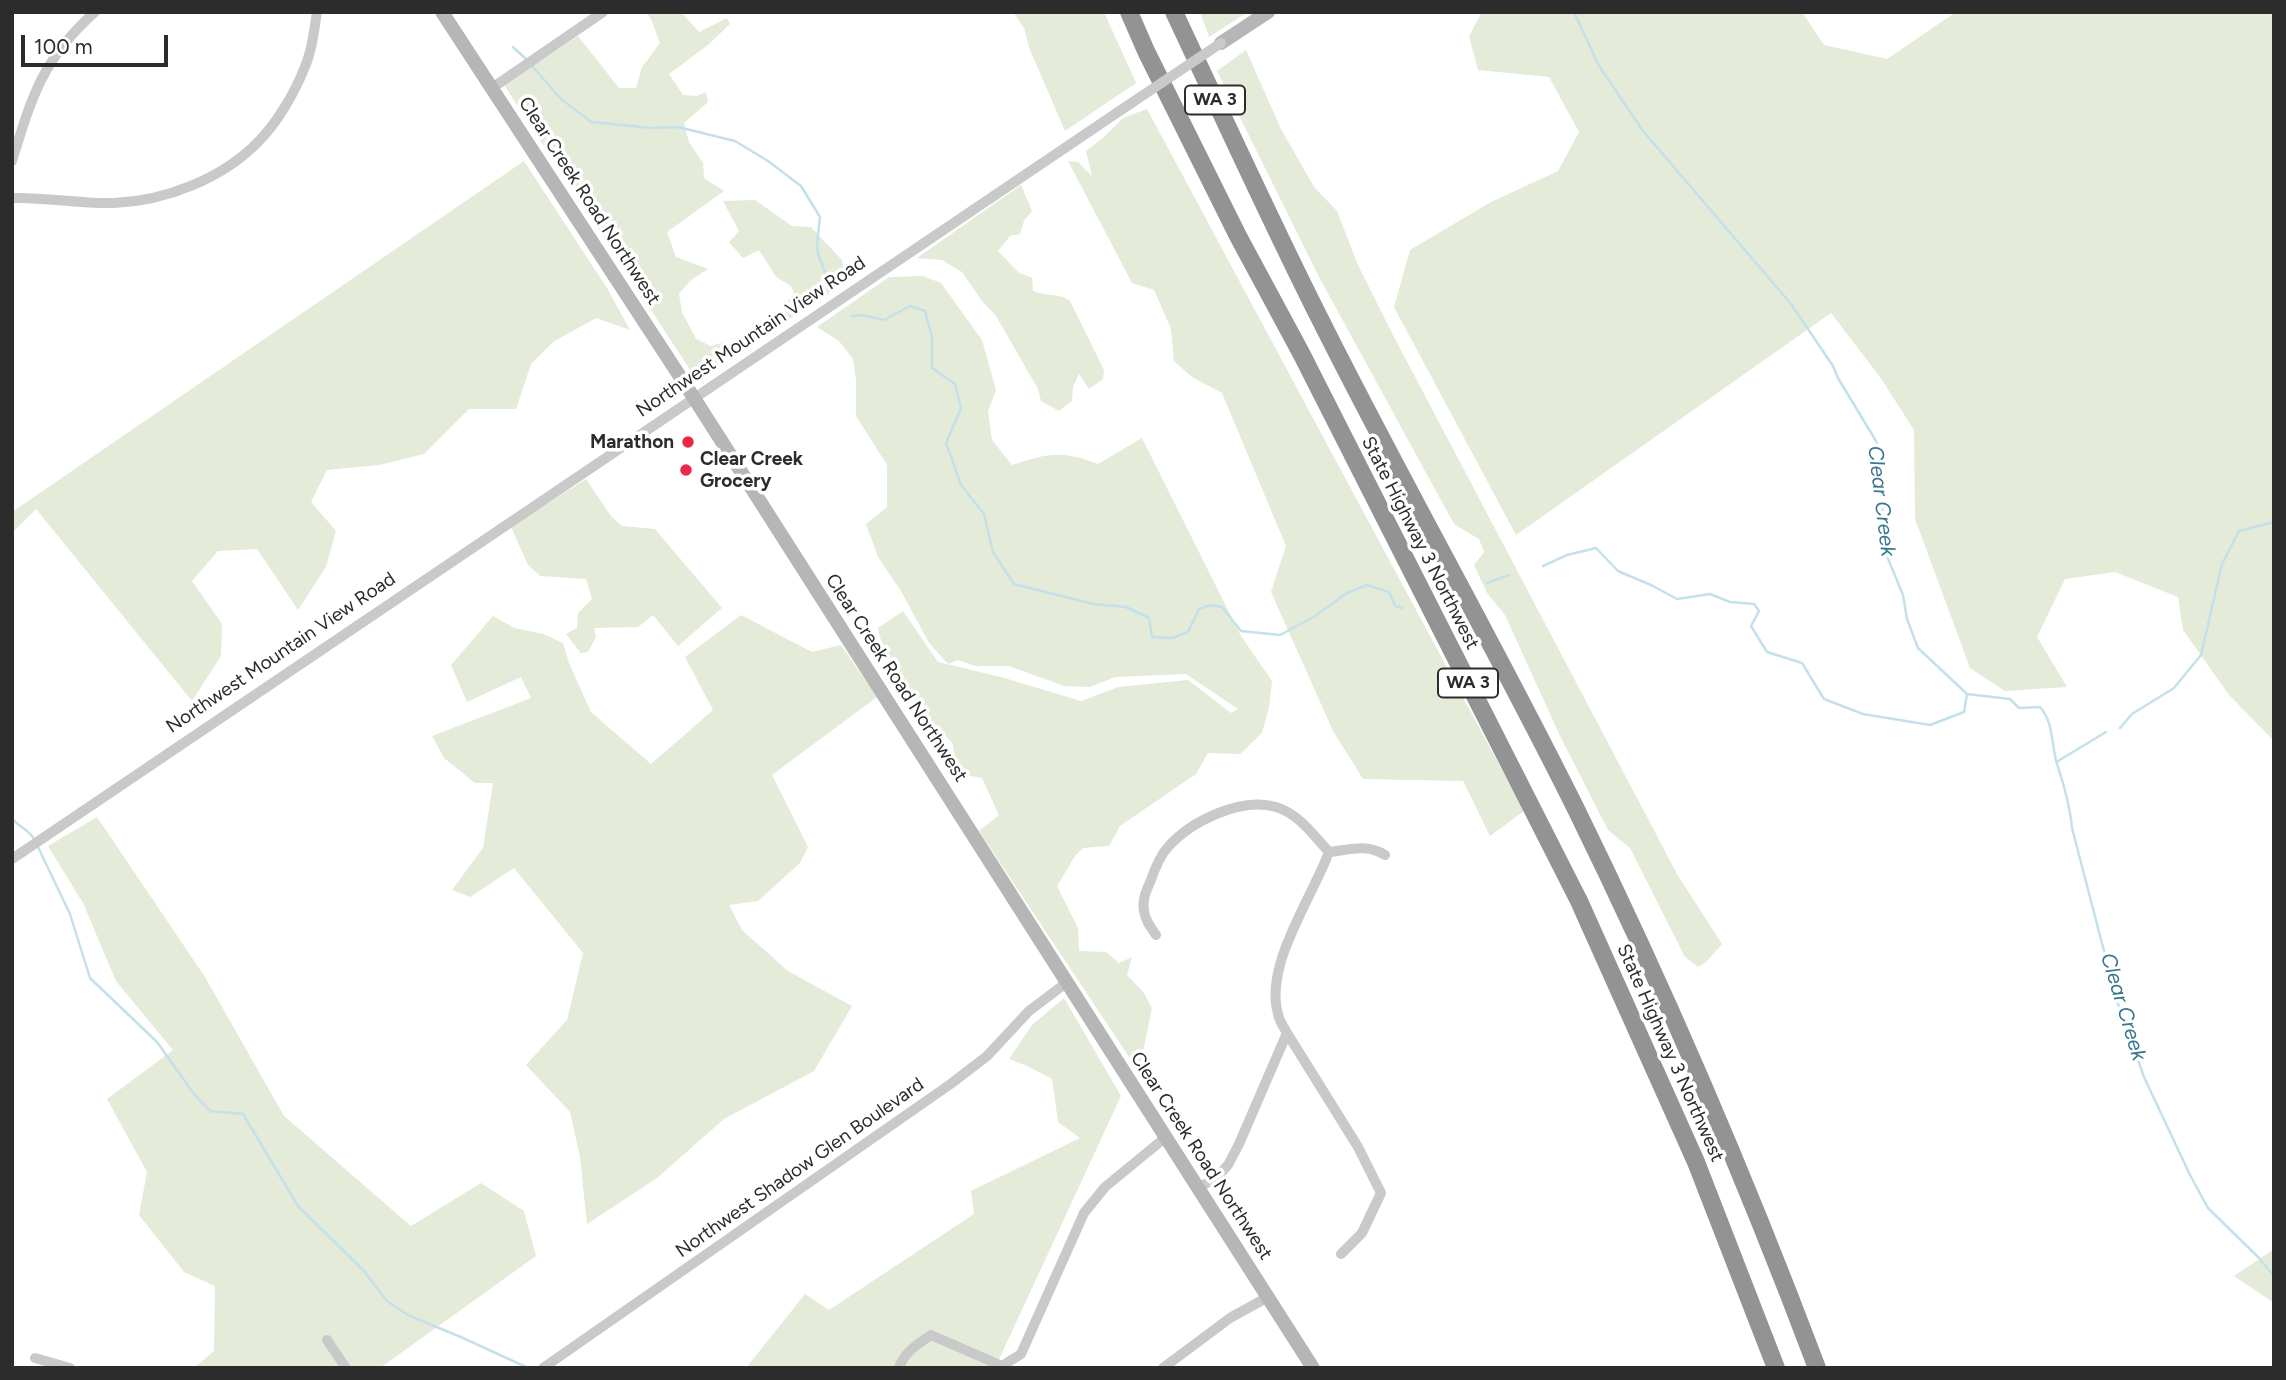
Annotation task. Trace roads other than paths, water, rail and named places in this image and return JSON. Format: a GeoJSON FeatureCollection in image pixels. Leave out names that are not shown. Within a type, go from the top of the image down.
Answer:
{"type":"FeatureCollection","features":[{"type":"Feature","properties":{"kind":"highway","name":"State Highway 3 Northwest"},"geometry":{"type":"LineString","coordinates":[[1129,12],[1232,224],[1579,901],[1696,1162],[1776,1368]]}},
{"type":"Feature","properties":{"kind":"highway","name":"State Highway 3 Northwest"},"geometry":{"type":"LineString","coordinates":[[1176,12],[1191,50],[1319,318],[1472,607],[1611,880],[1693,1057],[1783,1276],[1817,1368]]}},
{"type":"Feature","properties":{"kind":"main road","name":"Clear Creek Road Northwest"},"geometry":{"type":"LineString","coordinates":[[442,12],[694,398],[1313,1368]]}},
{"type":"Feature","properties":{"kind":"main road","name":"Northwest Mountain View Road"},"geometry":{"type":"LineString","coordinates":[[1221,43],[1268,12]]}},
{"type":"Feature","properties":{"kind":"street"},"geometry":{"type":"LineString","coordinates":[[12,161],[26,114],[42,75],[78,27],[95,12]]}},
{"type":"Feature","properties":{"kind":"street"},"geometry":{"type":"LineString","coordinates":[[12,198],[41,197],[113,203],[143,200],[184,188],[219,171],[259,141],[288,98],[304,70],[312,45],[317,12]]}},
{"type":"Feature","properties":{"kind":"street"},"geometry":{"type":"LineString","coordinates":[[492,88],[603,12]]}},
{"type":"Feature","properties":{"kind":"street","name":"Northwest Mountain View Road"},"geometry":{"type":"LineString","coordinates":[[12,859],[1221,43]]}},
{"type":"Feature","properties":{"kind":"street"},"geometry":{"type":"LineString","coordinates":[[1156,935],[1145,918],[1144,898],[1158,862],[1178,837],[1204,820],[1241,806],[1261,804],[1275,807],[1289,812],[1301,822],[1329,852]]}},
{"type":"Feature","properties":{"kind":"street"},"geometry":{"type":"LineString","coordinates":[[1329,852],[1374,848],[1385,855]]}},
{"type":"Feature","properties":{"kind":"street"},"geometry":{"type":"LineString","coordinates":[[1329,852],[1281,959],[1275,995],[1278,1016],[1287,1033],[1358,1147],[1381,1193],[1362,1233],[1341,1254]]}},
{"type":"Feature","properties":{"kind":"street","name":"Northwest Shadow Glen Boulevard"},"geometry":{"type":"LineString","coordinates":[[543,1368],[952,1083],[987,1056],[1030,1011],[1066,983]]}},
{"type":"Feature","properties":{"kind":"street"},"geometry":{"type":"LineString","coordinates":[[1198,1188],[1216,1178],[1228,1165],[1287,1033]]}},
{"type":"Feature","properties":{"kind":"street"},"geometry":{"type":"LineString","coordinates":[[899,1368],[913,1346],[931,1335],[1002,1366],[1021,1353],[1084,1213],[1105,1187],[1166,1137]]}},
{"type":"Feature","properties":{"kind":"street"},"geometry":{"type":"LineString","coordinates":[[1163,1368],[1230,1318],[1268,1297]]}},
{"type":"Feature","properties":{"kind":"street"},"geometry":{"type":"LineString","coordinates":[[327,1340],[346,1368]]}},
{"type":"Feature","properties":{"kind":"street"},"geometry":{"type":"LineString","coordinates":[[36,1358],[70,1368]]}},
{"type":"Feature","properties":{"kind":"waterway","name":"Clear Creek"},"geometry":{"type":"LineString","coordinates":[[1574,12],[1599,66],[1643,131],[1791,304],[1833,366],[1876,441],[1880,452],[1884,549],[1903,595],[1907,619],[1918,648],[1967,694],[2010,699],[2019,708],[2040,707],[2045,713],[2117,1001],[2144,1077],[2208,1208],[2274,1276]]}},
{"type":"Feature","properties":{"kind":"waterway"},"geometry":{"type":"LineString","coordinates":[[513,47],[526,59]]}},
{"type":"Feature","properties":{"kind":"waterway"},"geometry":{"type":"LineString","coordinates":[[532,66],[560,98],[591,122],[652,128],[678,127],[735,141],[768,161],[801,186],[820,217],[818,254],[830,285]]}},
{"type":"Feature","properties":{"kind":"waterway"},"geometry":{"type":"LineString","coordinates":[[852,316],[862,315],[884,320],[910,306],[925,311],[932,337],[932,368],[955,384],[961,408],[946,443],[961,485],[984,514],[993,552],[1014,584],[1093,604],[1126,607],[1149,618],[1152,637],[1172,638],[1188,632],[1199,609],[1211,605],[1222,607],[1241,631],[1280,635],[1315,616],[1347,593],[1367,585],[1389,592],[1395,606],[1402,608]]}},
{"type":"Feature","properties":{"kind":"waterway"},"geometry":{"type":"LineString","coordinates":[[2120,728],[2132,714],[2174,688],[2201,655],[2222,564],[2239,531],[2274,522]]}},
{"type":"Feature","properties":{"kind":"waterway"},"geometry":{"type":"LineString","coordinates":[[1543,566],[1567,555],[1596,548],[1618,571],[1677,599],[1710,594],[1730,602],[1754,604],[1759,611],[1751,626],[1767,652],[1802,663],[1824,699],[1863,714],[1930,725],[1964,712],[1967,694]]}},
{"type":"Feature","properties":{"kind":"waterway"},"geometry":{"type":"LineString","coordinates":[[1487,583],[1509,575]]}},
{"type":"Feature","properties":{"kind":"waterway"},"geometry":{"type":"LineString","coordinates":[[2058,761],[2106,732]]}},
{"type":"Feature","properties":{"kind":"waterway"},"geometry":{"type":"LineString","coordinates":[[12,818],[34,839]]}},
{"type":"Feature","properties":{"kind":"waterway"},"geometry":{"type":"LineString","coordinates":[[37,845],[70,914],[90,978],[157,1042],[194,1094],[210,1111],[243,1114],[298,1206],[364,1271],[387,1301],[408,1315],[526,1367]]}},
{"type":"Feature","properties":{"kind":"place","name":"Marathon"},"geometry":{"type":"Point","coordinates":[688,442]}},
{"type":"Feature","properties":{"kind":"place","name":"Clear Creek Grocery"},"geometry":{"type":"Point","coordinates":[686,470]}}]}
